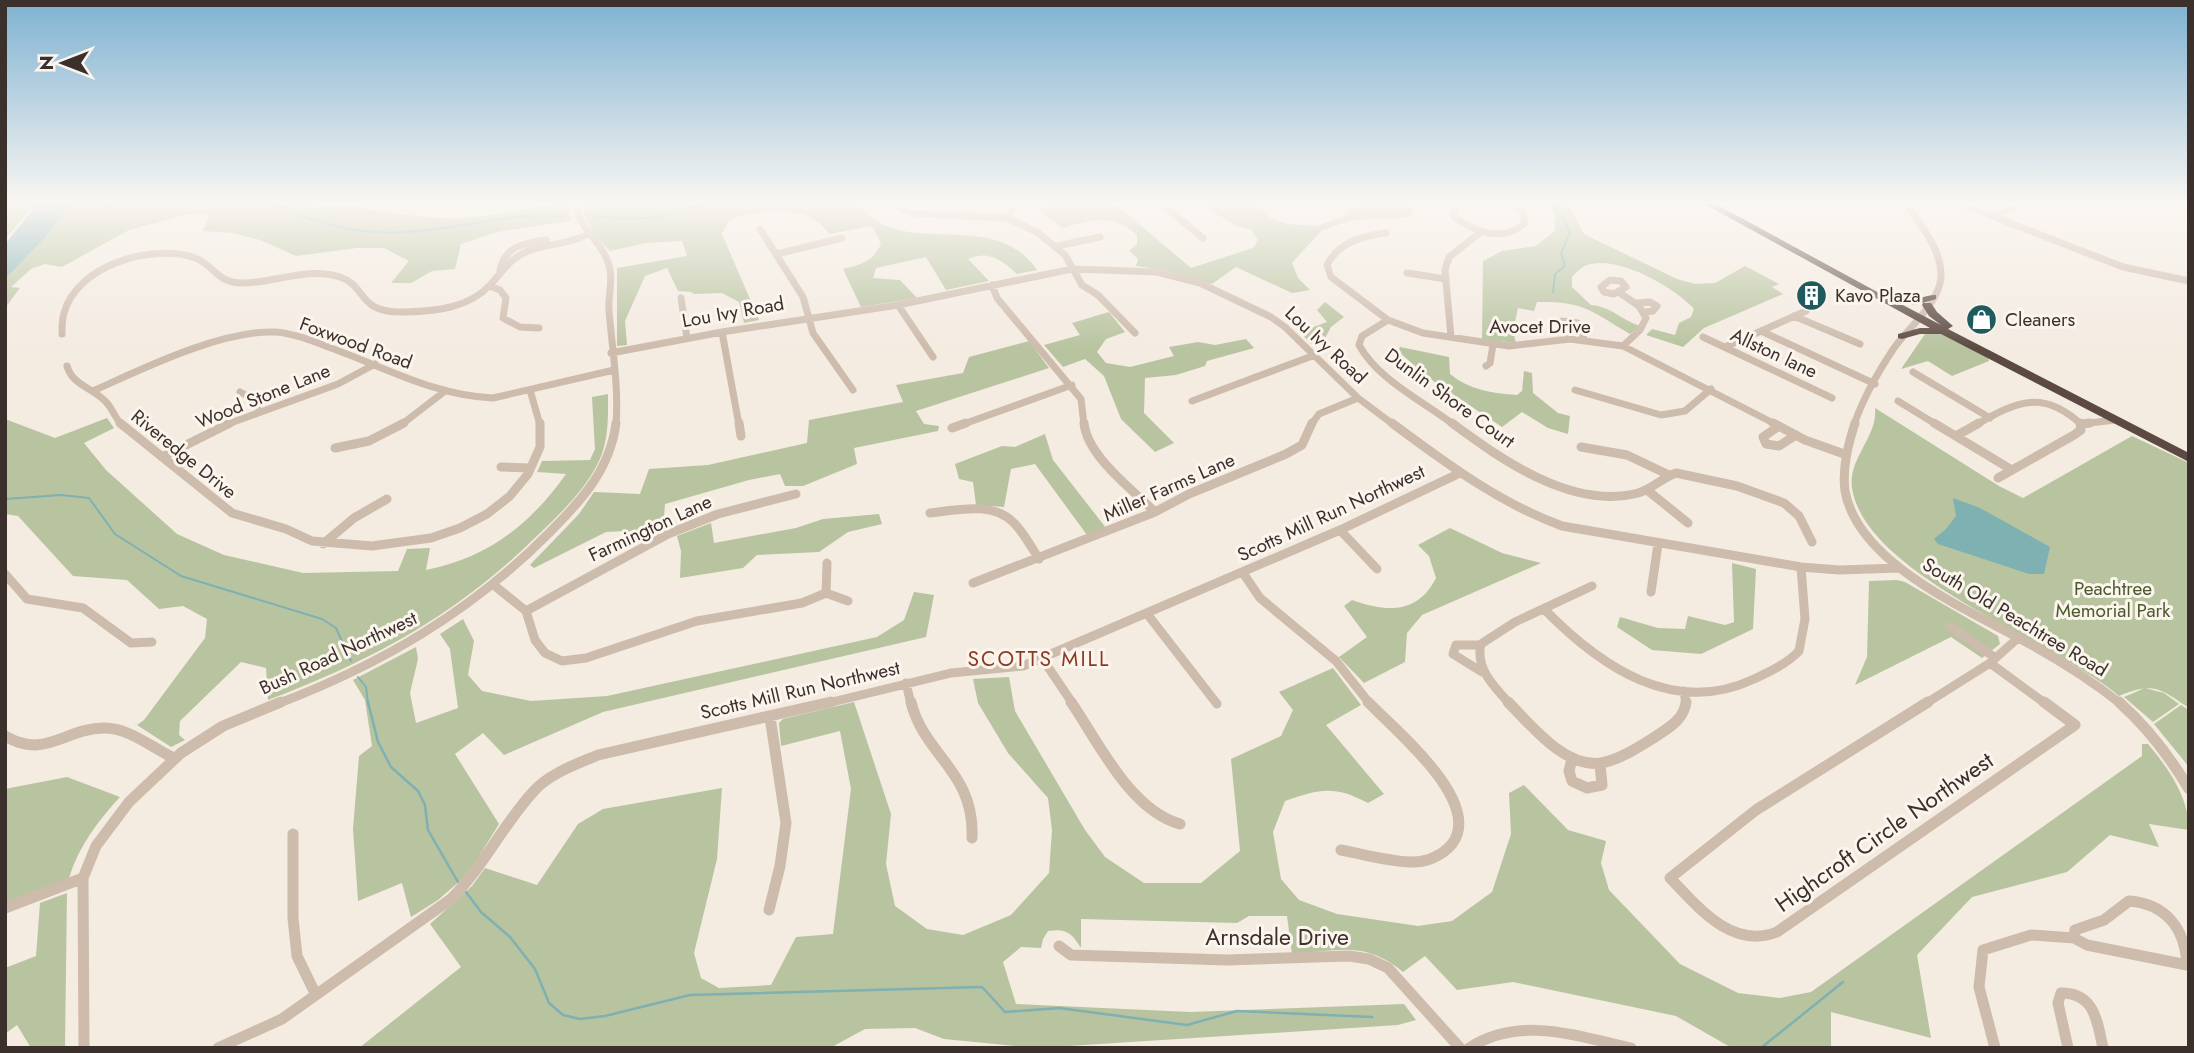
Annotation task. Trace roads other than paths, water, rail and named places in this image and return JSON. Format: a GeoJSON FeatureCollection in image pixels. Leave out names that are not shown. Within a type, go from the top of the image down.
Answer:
{"type":"FeatureCollection","features":[{"type":"Feature","properties":{"kind":"highway"},"geometry":{"type":"LineString","coordinates":[[1796,250],[1895,302],[1922,311],[2094,416],[2115,420],[2189,458]]}},
{"type":"Feature","properties":{"kind":"highway"},"geometry":{"type":"LineString","coordinates":[[1802,250],[1895,302],[1916,302],[1922,311]]}},
{"type":"Feature","properties":{"kind":"highway"},"geometry":{"type":"LineString","coordinates":[[1902,337],[1929,330],[1951,331],[2189,450]]}},
{"type":"Feature","properties":{"kind":"street"},"geometry":{"type":"LineString","coordinates":[[500,272],[505,254],[511,250]]}},
{"type":"Feature","properties":{"kind":"street"},"geometry":{"type":"LineString","coordinates":[[62,334],[61,318],[69,296],[76,288],[114,265],[158,254],[192,256],[206,264],[215,277],[234,283],[321,274],[342,277],[354,285],[362,299],[371,307],[392,312],[439,309],[472,298],[489,286],[517,256],[530,250]]}},
{"type":"Feature","properties":{"kind":"street","name":"Bush Road Northwest"},"geometry":{"type":"LineString","coordinates":[[83,878],[89,856],[100,835],[137,793],[174,758],[219,728],[332,681],[443,624],[495,586],[587,491],[603,467],[615,428],[610,267],[600,250]]}},
{"type":"Feature","properties":{"kind":"street"},"geometry":{"type":"LineString","coordinates":[[774,250],[803,297],[813,333],[853,390]]}},
{"type":"Feature","properties":{"kind":"street"},"geometry":{"type":"LineString","coordinates":[[777,254],[793,250]]}},
{"type":"Feature","properties":{"kind":"street"},"geometry":{"type":"LineString","coordinates":[[1060,250],[1082,285],[1098,295],[1135,333]]}},
{"type":"Feature","properties":{"kind":"street","name":"Avocet Drive"},"geometry":{"type":"LineString","coordinates":[[1337,250],[1327,265],[1331,277],[1388,320],[1416,331],[1493,345],[1520,346],[1568,335],[1623,346],[1711,389],[1791,435]]}},
{"type":"Feature","properties":{"kind":"street"},"geometry":{"type":"LineString","coordinates":[[1451,337],[1446,279],[1449,257],[1458,250]]}},
{"type":"Feature","properties":{"kind":"street"},"geometry":{"type":"LineString","coordinates":[[1922,311],[1941,282],[1939,261],[1934,250]]}},
{"type":"Feature","properties":{"kind":"street"},"geometry":{"type":"LineString","coordinates":[[2072,250],[2118,270],[2189,283]]}},
{"type":"Feature","properties":{"kind":"street"},"geometry":{"type":"LineString","coordinates":[[505,254],[517,256]]}},
{"type":"Feature","properties":{"kind":"street","name":"Lou Ivy Road"},"geometry":{"type":"LineString","coordinates":[[611,353],[809,317],[898,305],[1072,269],[1157,272],[1189,279],[1271,317],[1285,327],[1358,398],[1460,473],[1534,516],[1562,526],[1801,567],[1852,570],[1900,568]]}},
{"type":"Feature","properties":{"kind":"street"},"geometry":{"type":"LineString","coordinates":[[1407,273],[1446,279]]}},
{"type":"Feature","properties":{"kind":"street"},"geometry":{"type":"LineString","coordinates":[[992,285],[997,298],[1081,399],[1085,435],[1094,451],[1155,512]]}},
{"type":"Feature","properties":{"kind":"street"},"geometry":{"type":"LineString","coordinates":[[489,286],[504,294],[503,318],[520,327],[539,328]]}},
{"type":"Feature","properties":{"kind":"street"},"geometry":{"type":"LineString","coordinates":[[1620,293],[1646,312],[1646,325],[1623,346]]}},
{"type":"Feature","properties":{"kind":"street"},"geometry":{"type":"LineString","coordinates":[[681,298],[687,338]]}},
{"type":"Feature","properties":{"kind":"street"},"geometry":{"type":"LineString","coordinates":[[1637,303],[1650,302],[1657,306],[1656,310],[1646,312]]}},
{"type":"Feature","properties":{"kind":"street"},"geometry":{"type":"LineString","coordinates":[[898,305],[933,357]]}},
{"type":"Feature","properties":{"kind":"street"},"geometry":{"type":"LineString","coordinates":[[1725,347],[1806,311]]}},
{"type":"Feature","properties":{"kind":"street","name":"South Old Peachtree Road"},"geometry":{"type":"LineString","coordinates":[[1922,311],[1902,337],[1874,385],[1844,454],[1843,481],[1853,514],[1879,549],[1900,568],[2057,659],[2122,704],[2167,752],[2189,789]]}},
{"type":"Feature","properties":{"kind":"street"},"geometry":{"type":"LineString","coordinates":[[1794,317],[1860,344]]}},
{"type":"Feature","properties":{"kind":"street","name":"Dunlin Shore Court"},"geometry":{"type":"LineString","coordinates":[[1388,320],[1362,336],[1359,345],[1364,354],[1388,377],[1496,455],[1548,480],[1582,492],[1608,495],[1647,490]]}},
{"type":"Feature","properties":{"kind":"street"},"geometry":{"type":"LineString","coordinates":[[1568,335],[1562,321],[1578,323],[1584,339]]}},
{"type":"Feature","properties":{"kind":"street"},"geometry":{"type":"LineString","coordinates":[[1761,331],[1874,385]]}},
{"type":"Feature","properties":{"kind":"street","name":"Foxwood Road"},"geometry":{"type":"LineString","coordinates":[[93,391],[149,366],[255,333],[277,332],[375,364],[445,391],[474,398],[492,398],[614,370]]}},
{"type":"Feature","properties":{"kind":"street"},"geometry":{"type":"LineString","coordinates":[[722,332],[741,436]]}},
{"type":"Feature","properties":{"kind":"street","name":"Allston lane"},"geometry":{"type":"LineString","coordinates":[[1703,337],[1832,398]]}},
{"type":"Feature","properties":{"kind":"street"},"geometry":{"type":"LineString","coordinates":[[1486,366],[1490,363],[1493,345]]}},
{"type":"Feature","properties":{"kind":"street"},"geometry":{"type":"LineString","coordinates":[[1192,401],[1315,355]]}},
{"type":"Feature","properties":{"kind":"street","name":"Wood Stone Lane"},"geometry":{"type":"LineString","coordinates":[[162,457],[219,427],[338,384],[375,364]]}},
{"type":"Feature","properties":{"kind":"street","name":"Riveredge Drive"},"geometry":{"type":"LineString","coordinates":[[67,366],[69,374],[76,381],[107,402],[119,424],[232,513],[251,522],[283,528],[323,544],[346,546],[406,545],[445,536],[499,505],[517,488],[540,446],[541,426],[530,390]]}},
{"type":"Feature","properties":{"kind":"street"},"geometry":{"type":"LineString","coordinates":[[1913,372],[1990,418]]}},
{"type":"Feature","properties":{"kind":"street"},"geometry":{"type":"LineString","coordinates":[[952,428],[1072,385]]}},
{"type":"Feature","properties":{"kind":"street"},"geometry":{"type":"LineString","coordinates":[[1575,390],[1661,415],[1685,411],[1711,389]]}},
{"type":"Feature","properties":{"kind":"street"},"geometry":{"type":"LineString","coordinates":[[335,449],[360,445],[390,434],[445,391]]}},
{"type":"Feature","properties":{"kind":"street"},"geometry":{"type":"LineString","coordinates":[[240,392],[253,399],[259,411]]}},
{"type":"Feature","properties":{"kind":"street","name":"Miller Farms Lane"},"geometry":{"type":"LineString","coordinates":[[973,583],[1155,512],[1189,494],[1294,450],[1303,444],[1314,418],[1358,398]]}},
{"type":"Feature","properties":{"kind":"street"},"geometry":{"type":"LineString","coordinates":[[1956,436],[2028,400],[2058,406],[2080,422],[2081,430],[2074,435],[1998,478]]}},
{"type":"Feature","properties":{"kind":"street"},"geometry":{"type":"LineString","coordinates":[[1898,401],[2012,470]]}},
{"type":"Feature","properties":{"kind":"street"},"geometry":{"type":"LineString","coordinates":[[2080,422],[2094,416]]}},
{"type":"Feature","properties":{"kind":"street"},"geometry":{"type":"LineString","coordinates":[[1779,426],[1763,437],[1764,442],[1774,447],[1791,435],[1844,454]]}},
{"type":"Feature","properties":{"kind":"street"},"geometry":{"type":"LineString","coordinates":[[1581,447],[1599,448],[1656,465],[1669,475]]}},
{"type":"Feature","properties":{"kind":"street"},"geometry":{"type":"LineString","coordinates":[[501,467],[530,468]]}},
{"type":"Feature","properties":{"kind":"street","name":"Scotts Mill Run Northwest"},"geometry":{"type":"LineString","coordinates":[[218,1048],[282,1019],[451,899],[465,885],[519,806],[534,790],[567,769],[598,755],[770,717],[906,683],[951,673],[1023,666],[1148,615],[1340,530],[1460,473]]}},
{"type":"Feature","properties":{"kind":"street"},"geometry":{"type":"LineString","coordinates":[[1688,523],[1647,490],[1676,473],[1782,501],[1797,513],[1812,542]]}},
{"type":"Feature","properties":{"kind":"street","name":"Farmington Lane"},"geometry":{"type":"LineString","coordinates":[[526,611],[682,529],[719,513],[782,500],[796,494]]}},
{"type":"Feature","properties":{"kind":"street"},"geometry":{"type":"LineString","coordinates":[[323,544],[354,518],[387,499]]}},
{"type":"Feature","properties":{"kind":"street"},"geometry":{"type":"LineString","coordinates":[[930,513],[981,510],[1005,516],[1016,525],[1039,559]]}},
{"type":"Feature","properties":{"kind":"street"},"geometry":{"type":"LineString","coordinates":[[1340,530],[1377,569]]}},
{"type":"Feature","properties":{"kind":"street"},"geometry":{"type":"LineString","coordinates":[[1651,592],[1658,544]]}},
{"type":"Feature","properties":{"kind":"street"},"geometry":{"type":"LineString","coordinates":[[826,593],[827,563]]}},
{"type":"Feature","properties":{"kind":"street"},"geometry":{"type":"LineString","coordinates":[[1545,610],[1570,633],[1625,673],[1642,681],[1706,695],[1732,691],[1794,656],[1801,647],[1805,592],[1801,567]]}},
{"type":"Feature","properties":{"kind":"street"},"geometry":{"type":"LineString","coordinates":[[1243,573],[1260,598],[1336,661],[1369,703],[1438,773],[1459,813],[1455,840],[1446,851],[1431,859],[1411,862],[1341,850]]}},
{"type":"Feature","properties":{"kind":"street"},"geometry":{"type":"LineString","coordinates":[[5,574],[9,587],[27,599],[83,608],[131,643],[152,642]]}},
{"type":"Feature","properties":{"kind":"street"},"geometry":{"type":"LineString","coordinates":[[495,586],[526,611],[535,640],[545,653],[562,661],[586,658],[697,621],[802,603],[826,593],[849,601]]}},
{"type":"Feature","properties":{"kind":"street"},"geometry":{"type":"LineString","coordinates":[[1592,586],[1509,627],[1480,645],[1456,645],[1453,654],[1462,663],[1478,667],[1538,729],[1572,759],[1600,764],[1612,760],[1676,723],[1685,708],[1684,691]]}},
{"type":"Feature","properties":{"kind":"street"},"geometry":{"type":"LineString","coordinates":[[1148,615],[1217,704]]}},
{"type":"Feature","properties":{"kind":"street"},"geometry":{"type":"LineString","coordinates":[[1950,626],[1992,660]]}},
{"type":"Feature","properties":{"kind":"street","name":"Highcroft Circle Northwest"},"geometry":{"type":"LineString","coordinates":[[1992,660],[2075,725],[1799,918],[1769,935],[1753,938],[1728,929],[1709,917],[1670,878],[1693,856],[1738,823],[1992,660],[2018,638]]}},
{"type":"Feature","properties":{"kind":"street"},"geometry":{"type":"LineString","coordinates":[[1480,645],[1479,664],[1483,673]]}},
{"type":"Feature","properties":{"kind":"street"},"geometry":{"type":"LineString","coordinates":[[1042,658],[1143,806],[1163,820],[1180,824]]}},
{"type":"Feature","properties":{"kind":"street"},"geometry":{"type":"LineString","coordinates":[[906,683],[913,712],[962,787],[973,814],[972,838]]}},
{"type":"Feature","properties":{"kind":"street"},"geometry":{"type":"LineString","coordinates":[[769,911],[780,866],[786,823],[770,717]]}},
{"type":"Feature","properties":{"kind":"street"},"geometry":{"type":"LineString","coordinates":[[5,736],[14,744],[38,748],[87,730],[121,730],[174,758]]}},
{"type":"Feature","properties":{"kind":"street"},"geometry":{"type":"LineString","coordinates":[[1572,759],[1569,771],[1572,781],[1584,788],[1595,789],[1602,785],[1600,764]]}},
{"type":"Feature","properties":{"kind":"street"},"geometry":{"type":"LineString","coordinates":[[293,834],[293,918],[297,957],[316,995]]}},
{"type":"Feature","properties":{"kind":"street"},"geometry":{"type":"LineString","coordinates":[[5,908],[83,878],[84,1048]]}},
{"type":"Feature","properties":{"kind":"street"},"geometry":{"type":"LineString","coordinates":[[1995,1048],[1979,993],[1978,963],[1983,950],[2031,935],[2074,938],[2087,946],[2188,965],[2187,952],[2173,923],[2150,904],[2129,901],[2110,919],[2095,927],[2075,930],[2074,938]]}},
{"type":"Feature","properties":{"kind":"street","name":"Arnsdale Drive"},"geometry":{"type":"LineString","coordinates":[[1059,946],[1071,954],[1101,956],[1227,960],[1349,956],[1369,959],[1388,968],[1460,1048]]}},
{"type":"Feature","properties":{"kind":"street"},"geometry":{"type":"LineString","coordinates":[[2068,1048],[2058,1003],[2060,993],[2074,993],[2095,1010],[2103,1048]]}},
{"type":"Feature","properties":{"kind":"street"},"geometry":{"type":"LineString","coordinates":[[1469,1048],[1495,1032],[1516,1030],[1630,1048]]}},
{"type":"Feature","properties":{"kind":"water"},"geometry":{"type":"Polygon","coordinates":[[[5,250],[33,250],[5,279],[5,250]]]}},
{"type":"Feature","properties":{"kind":"water"},"geometry":{"type":"Polygon","coordinates":[[[1953,498],[1980,508],[2050,547],[2044,574],[2029,574],[1938,544],[1934,539],[1956,516],[1953,498]]]}},
{"type":"Feature","properties":{"kind":"waterway"},"geometry":{"type":"LineString","coordinates":[[1553,292],[1555,274],[1565,266],[1562,250]]}},
{"type":"Feature","properties":{"kind":"waterway"},"geometry":{"type":"LineString","coordinates":[[5,499],[61,495],[89,498],[115,534],[181,576],[322,619],[336,628],[351,661]]}},
{"type":"Feature","properties":{"kind":"waterway"},"geometry":{"type":"LineString","coordinates":[[358,677],[366,687],[368,704]]}},
{"type":"Feature","properties":{"kind":"waterway"},"geometry":{"type":"LineString","coordinates":[[368,702],[378,742],[391,767],[418,791],[425,805],[428,830],[458,882]]}},
{"type":"Feature","properties":{"kind":"waterway"},"geometry":{"type":"LineString","coordinates":[[466,892],[481,912],[510,937],[535,969],[549,1003],[563,1015],[580,1019],[605,1016],[690,995],[982,987],[1005,1012],[1059,1008],[1187,1025],[1237,1011],[1372,1017]]}},
{"type":"Feature","properties":{"kind":"waterway"},"geometry":{"type":"LineString","coordinates":[[1761,1048],[1843,982]]}},
{"type":"Feature","properties":{"kind":"place","name":"Kavo Plaza"},"geometry":{"type":"Point","coordinates":[1812,295]}},
{"type":"Feature","properties":{"kind":"place","name":"Cleaners"},"geometry":{"type":"Point","coordinates":[1982,319]}},
{"type":"Feature","properties":{"kind":"district","name":"SCOTTS MILL"},"geometry":{"type":"Point","coordinates":[1039,659]}},
{"type":"Feature","properties":{"kind":"park label","name":"Peachtree Memorial Park"},"geometry":{"type":"Point","coordinates":[2113,599]}}]}
